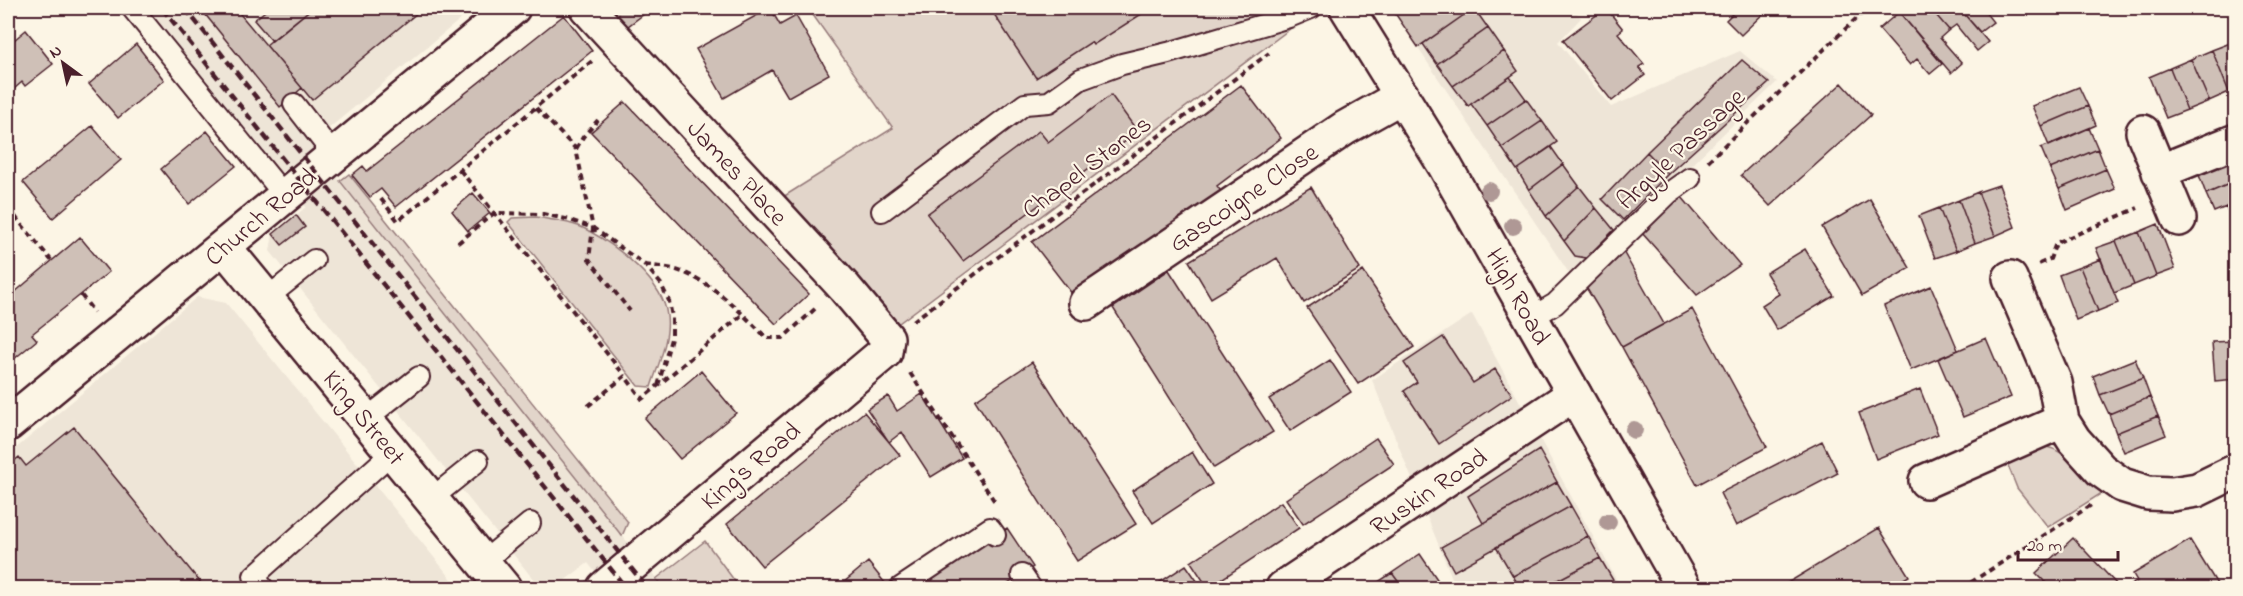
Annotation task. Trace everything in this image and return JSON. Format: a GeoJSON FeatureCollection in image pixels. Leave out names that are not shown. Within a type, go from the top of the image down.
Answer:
{"type":"FeatureCollection","features":[{"type":"Feature","properties":{"kind":"street","name":"Church Road"},"geometry":{"type":"LineString","coordinates":[[8,424],[513,8]]}},
{"type":"Feature","properties":{"kind":"street","name":"James Place"},"geometry":{"type":"LineString","coordinates":[[587,8],[842,285],[887,338]]}},
{"type":"Feature","properties":{"kind":"street","name":"High Road"},"geometry":{"type":"LineString","coordinates":[[1347,8],[1445,166],[1684,588]]}},
{"type":"Feature","properties":{"kind":"street","name":"Gascoigne Close"},"geometry":{"type":"LineString","coordinates":[[1086,303],[1345,128],[1402,96]]}},
{"type":"Feature","properties":{"kind":"street"},"geometry":{"type":"LineString","coordinates":[[2143,132],[2169,195],[2235,141]]}},
{"type":"Feature","properties":{"kind":"street","name":"King Street"},"geometry":{"type":"LineString","coordinates":[[224,246],[504,588]]}},
{"type":"Feature","properties":{"kind":"street"},"geometry":{"type":"LineString","coordinates":[[2010,278],[2055,383],[2062,421],[2101,470],[2122,485],[2148,492],[2172,494],[2197,490],[2235,471]]}},
{"type":"Feature","properties":{"kind":"street","name":"King's Road"},"geometry":{"type":"LineString","coordinates":[[604,588],[885,352],[887,338]]}},
{"type":"Feature","properties":{"kind":"street","name":"Ruskin Road"},"geometry":{"type":"LineString","coordinates":[[1284,588],[1574,394]]}},
{"type":"Feature","properties":{"kind":"street"},"geometry":{"type":"LineString","coordinates":[[1926,481],[2062,421]]}},
{"type":"Feature","properties":{"kind":"lane"},"geometry":{"type":"LineString","coordinates":[[132,8],[284,195]]}},
{"type":"Feature","properties":{"kind":"lane"},"geometry":{"type":"LineString","coordinates":[[882,211],[1025,104],[1049,102],[1082,79],[1122,64],[1168,53],[1289,17],[1311,8]]}},
{"type":"Feature","properties":{"kind":"lane"},"geometry":{"type":"LineString","coordinates":[[294,104],[333,154]]}},
{"type":"Feature","properties":{"kind":"lane","name":"Argyle Passage"},"geometry":{"type":"LineString","coordinates":[[1531,318],[1555,304],[1669,193],[1690,178]]}},
{"type":"Feature","properties":{"kind":"lane"},"geometry":{"type":"LineString","coordinates":[[267,298],[314,260]]}},
{"type":"Feature","properties":{"kind":"lane"},"geometry":{"type":"LineString","coordinates":[[366,419],[419,377]]}},
{"type":"Feature","properties":{"kind":"lane"},"geometry":{"type":"LineString","coordinates":[[263,588],[254,576],[393,452]]}},
{"type":"Feature","properties":{"kind":"lane"},"geometry":{"type":"LineString","coordinates":[[431,499],[478,461]]}},
{"type":"Feature","properties":{"kind":"lane"},"geometry":{"type":"LineString","coordinates":[[483,562],[530,523]]}},
{"type":"Feature","properties":{"kind":"lane"},"geometry":{"type":"LineString","coordinates":[[900,588],[990,528],[995,535]]}},
{"type":"Feature","properties":{"kind":"path","name":"Argyle Passage"},"geometry":{"type":"LineString","coordinates":[[1690,178],[1862,13]]}},
{"type":"Feature","properties":{"kind":"path"},"geometry":{"type":"LineString","coordinates":[[381,200],[398,220],[618,40]]}},
{"type":"Feature","properties":{"kind":"path","name":"Chapel Stones"},"geometry":{"type":"LineString","coordinates":[[887,338],[1277,47]]}},
{"type":"Feature","properties":{"kind":"path"},"geometry":{"type":"LineString","coordinates":[[536,108],[576,149],[593,228],[589,259],[630,311]]}},
{"type":"Feature","properties":{"kind":"path"},"geometry":{"type":"LineString","coordinates":[[576,149],[598,120]]}},
{"type":"Feature","properties":{"kind":"path"},"geometry":{"type":"LineString","coordinates":[[460,170],[642,399],[743,314]]}},
{"type":"Feature","properties":{"kind":"path"},"geometry":{"type":"LineString","coordinates":[[2010,278],[2050,259],[2056,243],[2169,195]]}},
{"type":"Feature","properties":{"kind":"path"},"geometry":{"type":"LineString","coordinates":[[8,208],[51,260]]}},
{"type":"Feature","properties":{"kind":"path"},"geometry":{"type":"LineString","coordinates":[[458,243],[494,213],[543,214],[593,228],[645,265],[661,284],[669,301],[672,317],[672,335],[658,386]]}},
{"type":"Feature","properties":{"kind":"path"},"geometry":{"type":"LineString","coordinates":[[645,265],[675,270],[710,286],[728,299],[767,338],[783,338],[842,285]]}},
{"type":"Feature","properties":{"kind":"path"},"geometry":{"type":"LineString","coordinates":[[887,338],[1002,511]]}},
{"type":"Feature","properties":{"kind":"path"},"geometry":{"type":"LineString","coordinates":[[588,406],[625,376]]}},
{"type":"Feature","properties":{"kind":"path"},"geometry":{"type":"LineString","coordinates":[[1962,588],[2122,485]]}},
{"type":"Feature","properties":{"kind":"shaded area"},"geometry":{"type":"Polygon","coordinates":[[[146,8],[474,8],[310,144],[664,588],[608,588],[588,563],[560,584],[534,580],[270,251],[273,234],[306,207],[146,8]]]}},
{"type":"Feature","properties":{"kind":"shaded area"},"geometry":{"type":"Polygon","coordinates":[[[808,8],[1286,8],[1295,25],[891,329],[775,202],[893,128],[808,8]]]}},
{"type":"Feature","properties":{"kind":"shaded area"},"geometry":{"type":"Polygon","coordinates":[[[1391,8],[1573,8],[1581,18],[1558,42],[1611,107],[1740,51],[1777,82],[1573,279],[1391,8]]]}},
{"type":"Feature","properties":{"kind":"shaded area"},"geometry":{"type":"Polygon","coordinates":[[[349,174],[628,522],[622,536],[340,181],[349,174]]]}},
{"type":"Feature","properties":{"kind":"shaded area"},"geometry":{"type":"Polygon","coordinates":[[[536,217],[576,225],[589,231],[613,246],[637,266],[657,290],[664,303],[667,316],[667,334],[651,387],[638,386],[508,222],[512,218],[536,217]]]}},
{"type":"Feature","properties":{"kind":"shaded area"},"geometry":{"type":"Polygon","coordinates":[[[197,297],[226,303],[459,588],[8,588],[8,455],[197,297]]]}},
{"type":"Feature","properties":{"kind":"shaded area"},"geometry":{"type":"Polygon","coordinates":[[[1472,314],[1621,588],[1456,588],[1372,380],[1472,314]]]}},
{"type":"Feature","properties":{"kind":"shaded area"},"geometry":{"type":"Polygon","coordinates":[[[2047,447],[2070,459],[2085,472],[2102,493],[2048,527],[2017,488],[2007,463],[2039,448],[2047,447]]]}},
{"type":"Feature","properties":{"kind":"shaded area"},"geometry":{"type":"Polygon","coordinates":[[[705,541],[740,588],[664,588],[656,579],[705,541]]]}},
{"type":"Feature","properties":{"kind":"building"},"geometry":{"type":"Polygon","coordinates":[[[200,8],[235,8],[302,88],[280,107],[200,8]]]}},
{"type":"Feature","properties":{"kind":"building"},"geometry":{"type":"Polygon","coordinates":[[[269,8],[312,8],[272,41],[254,20],[269,8]]]}},
{"type":"Feature","properties":{"kind":"building"},"geometry":{"type":"Polygon","coordinates":[[[312,8],[423,8],[312,100],[266,45],[312,8]]]}},
{"type":"Feature","properties":{"kind":"building"},"geometry":{"type":"Polygon","coordinates":[[[603,8],[652,8],[624,29],[603,8]]]}},
{"type":"Feature","properties":{"kind":"building"},"geometry":{"type":"Polygon","coordinates":[[[770,8],[780,25],[796,16],[829,74],[788,97],[772,70],[724,98],[696,49],[770,8]]]}},
{"type":"Feature","properties":{"kind":"building"},"geometry":{"type":"Polygon","coordinates":[[[990,8],[1151,8],[1093,45],[1091,42],[1036,78],[990,8]]]}},
{"type":"Feature","properties":{"kind":"building"},"geometry":{"type":"Polygon","coordinates":[[[1474,8],[1418,47],[1392,9],[1474,8]]]}},
{"type":"Feature","properties":{"kind":"building"},"geometry":{"type":"Polygon","coordinates":[[[1474,8],[1488,28],[1437,64],[1423,44],[1474,8]]]}},
{"type":"Feature","properties":{"kind":"building"},"geometry":{"type":"Polygon","coordinates":[[[1606,8],[1623,29],[1618,33],[1644,64],[1639,67],[1645,75],[1612,101],[1563,40],[1606,8]]]}},
{"type":"Feature","properties":{"kind":"building"},"geometry":{"type":"Polygon","coordinates":[[[1738,8],[1769,8],[1741,35],[1726,20],[1738,8]]]}},
{"type":"Feature","properties":{"kind":"building"},"geometry":{"type":"Polygon","coordinates":[[[1904,8],[1930,8],[1949,30],[1940,38],[1962,63],[1951,73],[1899,12],[1904,8]]]}},
{"type":"Feature","properties":{"kind":"building"},"geometry":{"type":"Polygon","coordinates":[[[1930,8],[1959,8],[1988,42],[1977,51],[1956,25],[1949,30],[1930,8]]]}},
{"type":"Feature","properties":{"kind":"building"},"geometry":{"type":"Polygon","coordinates":[[[1959,8],[1982,8],[1993,22],[1980,32],[1959,8]]]}},
{"type":"Feature","properties":{"kind":"building"},"geometry":{"type":"Polygon","coordinates":[[[1899,12],[1942,64],[1930,74],[1917,59],[1910,65],[1879,29],[1899,12]]]}},
{"type":"Feature","properties":{"kind":"building"},"geometry":{"type":"Polygon","coordinates":[[[564,15],[592,51],[396,207],[381,189],[370,197],[352,175],[363,166],[367,171],[564,15]]]}},
{"type":"Feature","properties":{"kind":"building"},"geometry":{"type":"Polygon","coordinates":[[[1488,28],[1504,51],[1453,86],[1437,64],[1488,28]]]}},
{"type":"Feature","properties":{"kind":"building"},"geometry":{"type":"Polygon","coordinates":[[[26,30],[53,64],[25,86],[22,82],[8,94],[8,45],[26,30]]]}},
{"type":"Feature","properties":{"kind":"building"},"geometry":{"type":"Polygon","coordinates":[[[2233,42],[2236,47],[2236,90],[2229,92],[2212,50],[2233,42]]]}},
{"type":"Feature","properties":{"kind":"building"},"geometry":{"type":"Polygon","coordinates":[[[136,44],[164,80],[118,118],[89,84],[136,44]]]}},
{"type":"Feature","properties":{"kind":"building"},"geometry":{"type":"Polygon","coordinates":[[[2212,50],[2229,92],[2209,101],[2191,59],[2212,50]]]}},
{"type":"Feature","properties":{"kind":"building"},"geometry":{"type":"Polygon","coordinates":[[[1504,51],[1518,71],[1468,106],[1453,86],[1504,51]]]}},
{"type":"Feature","properties":{"kind":"building"},"geometry":{"type":"Polygon","coordinates":[[[2191,59],[2209,101],[2187,110],[2170,68],[2191,59]]]}},
{"type":"Feature","properties":{"kind":"building"},"geometry":{"type":"Polygon","coordinates":[[[1742,60],[1769,83],[1668,174],[1647,152],[1742,60]]]}},
{"type":"Feature","properties":{"kind":"building"},"geometry":{"type":"Polygon","coordinates":[[[2170,68],[2187,110],[2166,118],[2149,77],[2170,68]]]}},
{"type":"Feature","properties":{"kind":"building"},"geometry":{"type":"Polygon","coordinates":[[[1510,77],[1526,99],[1487,126],[1471,104],[1510,77]]]}},
{"type":"Feature","properties":{"kind":"building"},"geometry":{"type":"Polygon","coordinates":[[[1842,83],[1871,115],[1770,206],[1741,175],[1842,83]]]}},
{"type":"Feature","properties":{"kind":"building"},"geometry":{"type":"Polygon","coordinates":[[[1241,85],[1281,138],[1217,186],[1223,194],[1073,295],[1032,242],[1241,85]]]}},
{"type":"Feature","properties":{"kind":"building"},"geometry":{"type":"Polygon","coordinates":[[[2079,87],[2088,106],[2041,126],[2032,106],[2079,87]]]}},
{"type":"Feature","properties":{"kind":"building"},"geometry":{"type":"Polygon","coordinates":[[[1111,95],[1138,132],[963,261],[927,214],[1039,131],[1048,142],[1111,95]]]}},
{"type":"Feature","properties":{"kind":"building"},"geometry":{"type":"Polygon","coordinates":[[[1526,99],[1542,121],[1502,148],[1487,126],[1526,99]]]}},
{"type":"Feature","properties":{"kind":"building"},"geometry":{"type":"Polygon","coordinates":[[[625,102],[809,294],[776,324],[591,132],[625,102]]]}},
{"type":"Feature","properties":{"kind":"building"},"geometry":{"type":"Polygon","coordinates":[[[2088,106],[2096,125],[2049,146],[2041,126],[2088,106]]]}},
{"type":"Feature","properties":{"kind":"building"},"geometry":{"type":"Polygon","coordinates":[[[1542,121],[1557,142],[1517,170],[1502,148],[1542,121]]]}},
{"type":"Feature","properties":{"kind":"building"},"geometry":{"type":"Polygon","coordinates":[[[92,126],[121,160],[53,218],[23,182],[92,126]]]}},
{"type":"Feature","properties":{"kind":"building"},"geometry":{"type":"Polygon","coordinates":[[[2089,128],[2098,149],[2050,169],[2041,148],[2089,128]]]}},
{"type":"Feature","properties":{"kind":"building"},"geometry":{"type":"Polygon","coordinates":[[[207,131],[236,166],[189,204],[161,169],[207,131]]]}},
{"type":"Feature","properties":{"kind":"building"},"geometry":{"type":"Polygon","coordinates":[[[1551,147],[1563,164],[1529,190],[1517,170],[1551,147]]]}},
{"type":"Feature","properties":{"kind":"building"},"geometry":{"type":"Polygon","coordinates":[[[2098,149],[2106,169],[2059,189],[2050,169],[2098,149]]]}},
{"type":"Feature","properties":{"kind":"building"},"geometry":{"type":"Polygon","coordinates":[[[1647,152],[1668,174],[1623,220],[1602,199],[1647,152]]]}},
{"type":"Feature","properties":{"kind":"building"},"geometry":{"type":"Polygon","coordinates":[[[2236,160],[2236,181],[2206,194],[2199,175],[2236,160]]]}},
{"type":"Feature","properties":{"kind":"building"},"geometry":{"type":"Polygon","coordinates":[[[1563,164],[1579,186],[1546,216],[1529,190],[1563,164]]]}},
{"type":"Feature","properties":{"kind":"building"},"geometry":{"type":"Polygon","coordinates":[[[2106,169],[2115,189],[2067,210],[2059,189],[2106,169]]]}},
{"type":"Feature","properties":{"kind":"building"},"geometry":{"type":"Polygon","coordinates":[[[2236,181],[2236,203],[2214,212],[2206,194],[2236,181]]]}},
{"type":"Feature","properties":{"kind":"building"},"geometry":{"type":"Polygon","coordinates":[[[1999,185],[2015,227],[1995,236],[1978,192],[1999,185]]]}},
{"type":"Feature","properties":{"kind":"building"},"geometry":{"type":"Polygon","coordinates":[[[1579,186],[1596,208],[1564,241],[1546,216],[1579,186]]]}},
{"type":"Feature","properties":{"kind":"building"},"geometry":{"type":"Polygon","coordinates":[[[1311,187],[1360,269],[1304,303],[1277,258],[1211,298],[1189,261],[1311,187]]]}},
{"type":"Feature","properties":{"kind":"building"},"geometry":{"type":"Polygon","coordinates":[[[1978,192],[1995,236],[1975,243],[1959,200],[1978,192]]]}},
{"type":"Feature","properties":{"kind":"building"},"geometry":{"type":"Polygon","coordinates":[[[473,193],[490,213],[468,231],[452,211],[473,193]]]}},
{"type":"Feature","properties":{"kind":"building"},"geometry":{"type":"Polygon","coordinates":[[[1681,196],[1740,265],[1697,295],[1642,233],[1681,196]]]}},
{"type":"Feature","properties":{"kind":"building"},"geometry":{"type":"Polygon","coordinates":[[[1870,199],[1910,268],[1862,296],[1822,227],[1870,199]]]}},
{"type":"Feature","properties":{"kind":"building"},"geometry":{"type":"Polygon","coordinates":[[[1959,200],[1975,243],[1956,251],[1939,208],[1959,200]]]}},
{"type":"Feature","properties":{"kind":"building"},"geometry":{"type":"Polygon","coordinates":[[[2236,203],[2236,227],[2234,228],[2226,207],[2236,203]]]}},
{"type":"Feature","properties":{"kind":"building"},"geometry":{"type":"Polygon","coordinates":[[[1596,208],[1614,230],[1586,258],[1575,256],[1564,241],[1596,208]]]}},
{"type":"Feature","properties":{"kind":"building"},"geometry":{"type":"Polygon","coordinates":[[[1939,208],[1956,251],[1935,258],[1919,216],[1939,208]]]}},
{"type":"Feature","properties":{"kind":"building"},"geometry":{"type":"Polygon","coordinates":[[[296,215],[305,227],[282,245],[273,234],[296,215]]]}},
{"type":"Feature","properties":{"kind":"building"},"geometry":{"type":"Polygon","coordinates":[[[2158,224],[2175,269],[2156,276],[2139,232],[2158,224]]]}},
{"type":"Feature","properties":{"kind":"building"},"geometry":{"type":"Polygon","coordinates":[[[2139,232],[2156,276],[2134,285],[2116,241],[2139,232]]]}},
{"type":"Feature","properties":{"kind":"building"},"geometry":{"type":"Polygon","coordinates":[[[80,237],[109,272],[32,334],[37,340],[8,364],[8,298],[80,237]]]}},
{"type":"Feature","properties":{"kind":"building"},"geometry":{"type":"Polygon","coordinates":[[[2116,241],[2134,285],[2114,293],[2096,248],[2116,241]]]}},
{"type":"Feature","properties":{"kind":"building"},"geometry":{"type":"Polygon","coordinates":[[[1621,248],[1664,324],[1622,347],[1584,284],[1621,248]]]}},
{"type":"Feature","properties":{"kind":"building"},"geometry":{"type":"Polygon","coordinates":[[[1805,249],[1834,296],[1777,330],[1762,305],[1779,294],[1766,273],[1805,249]]]}},
{"type":"Feature","properties":{"kind":"building"},"geometry":{"type":"Polygon","coordinates":[[[2101,259],[2118,303],[2098,311],[2080,267],[2101,259]]]}},
{"type":"Feature","properties":{"kind":"building"},"geometry":{"type":"Polygon","coordinates":[[[2080,267],[2098,311],[2076,320],[2059,275],[2080,267]]]}},
{"type":"Feature","properties":{"kind":"building"},"geometry":{"type":"Polygon","coordinates":[[[1169,270],[1273,432],[1214,468],[1113,308],[1169,270]]]}},
{"type":"Feature","properties":{"kind":"building"},"geometry":{"type":"Polygon","coordinates":[[[1363,271],[1414,347],[1358,384],[1307,308],[1363,271]]]}},
{"type":"Feature","properties":{"kind":"building"},"geometry":{"type":"Polygon","coordinates":[[[1931,286],[1958,350],[1911,370],[1884,306],[1931,286]]]}},
{"type":"Feature","properties":{"kind":"building"},"geometry":{"type":"Polygon","coordinates":[[[1692,309],[1767,447],[1697,485],[1622,347],[1692,309]]]}},
{"type":"Feature","properties":{"kind":"building"},"geometry":{"type":"Polygon","coordinates":[[[1443,337],[1473,383],[1495,369],[1512,395],[1439,444],[1404,391],[1417,382],[1404,363],[1443,337]]]}},
{"type":"Feature","properties":{"kind":"building"},"geometry":{"type":"Polygon","coordinates":[[[1986,338],[2011,397],[1963,417],[1938,359],[1986,338]]]}},
{"type":"Feature","properties":{"kind":"building"},"geometry":{"type":"Polygon","coordinates":[[[2236,341],[2236,379],[2215,381],[2212,342],[2236,341]]]}},
{"type":"Feature","properties":{"kind":"building"},"geometry":{"type":"Polygon","coordinates":[[[2135,359],[2143,378],[2100,395],[2093,376],[2135,359]]]}},
{"type":"Feature","properties":{"kind":"building"},"geometry":{"type":"Polygon","coordinates":[[[1330,360],[1351,392],[1290,431],[1269,399],[1330,360]]]}},
{"type":"Feature","properties":{"kind":"building"},"geometry":{"type":"Polygon","coordinates":[[[1032,362],[1136,524],[1077,561],[975,400],[1032,362]]]}},
{"type":"Feature","properties":{"kind":"building"},"geometry":{"type":"Polygon","coordinates":[[[701,371],[736,413],[680,459],[645,418],[701,371]]]}},
{"type":"Feature","properties":{"kind":"building"},"geometry":{"type":"Polygon","coordinates":[[[2143,378],[2150,397],[2109,414],[2100,395],[2143,378]]]}},
{"type":"Feature","properties":{"kind":"building"},"geometry":{"type":"Polygon","coordinates":[[[1920,389],[1938,434],[1876,459],[1859,413],[1920,389]]]}},
{"type":"Feature","properties":{"kind":"building"},"geometry":{"type":"Polygon","coordinates":[[[922,394],[962,458],[931,477],[902,432],[889,442],[867,409],[888,396],[897,411],[922,394]]]}},
{"type":"Feature","properties":{"kind":"building"},"geometry":{"type":"Polygon","coordinates":[[[2150,397],[2158,416],[2116,433],[2109,414],[2150,397]]]}},
{"type":"Feature","properties":{"kind":"building"},"geometry":{"type":"Polygon","coordinates":[[[864,412],[900,455],[762,566],[727,524],[864,412]]]}},
{"type":"Feature","properties":{"kind":"building"},"geometry":{"type":"Polygon","coordinates":[[[2158,416],[2166,435],[2124,452],[2116,433],[2158,416]]]}},
{"type":"Feature","properties":{"kind":"building"},"geometry":{"type":"Polygon","coordinates":[[[74,427],[205,588],[8,588],[8,466],[19,457],[26,466],[74,427]]]}},
{"type":"Feature","properties":{"kind":"building"},"geometry":{"type":"Polygon","coordinates":[[[1376,438],[1394,464],[1303,524],[1286,499],[1376,438]]]}},
{"type":"Feature","properties":{"kind":"building"},"geometry":{"type":"Polygon","coordinates":[[[1822,441],[1838,473],[1736,526],[1720,493],[1822,441]]]}},
{"type":"Feature","properties":{"kind":"building"},"geometry":{"type":"Polygon","coordinates":[[[1539,450],[1557,482],[1483,523],[1468,496],[1539,450]]]}},
{"type":"Feature","properties":{"kind":"building"},"geometry":{"type":"Polygon","coordinates":[[[1192,452],[1212,484],[1153,523],[1132,491],[1192,452]]]}},
{"type":"Feature","properties":{"kind":"building"},"geometry":{"type":"Polygon","coordinates":[[[1557,482],[1571,506],[1454,571],[1441,547],[1557,482]]]}},
{"type":"Feature","properties":{"kind":"building"},"geometry":{"type":"Polygon","coordinates":[[[1281,502],[1299,528],[1208,588],[1191,562],[1281,502]]]}},
{"type":"Feature","properties":{"kind":"building"},"geometry":{"type":"Polygon","coordinates":[[[1571,506],[1588,536],[1513,576],[1496,547],[1571,506]]]}},
{"type":"Feature","properties":{"kind":"building"},"geometry":{"type":"Polygon","coordinates":[[[1007,528],[1033,567],[1002,588],[916,588],[1007,528]]]}},
{"type":"Feature","properties":{"kind":"building"},"geometry":{"type":"Polygon","coordinates":[[[1879,528],[1909,576],[1888,588],[1779,588],[1879,528]]]}},
{"type":"Feature","properties":{"kind":"building"},"geometry":{"type":"Polygon","coordinates":[[[1588,536],[1600,558],[1542,588],[1520,588],[1513,576],[1588,536]]]}},
{"type":"Feature","properties":{"kind":"building"},"geometry":{"type":"Polygon","coordinates":[[[2073,538],[2120,588],[2051,588],[2036,573],[2073,538]]]}},
{"type":"Feature","properties":{"kind":"building"},"geometry":{"type":"Polygon","coordinates":[[[2190,540],[2217,584],[2209,588],[2126,588],[2137,581],[2133,574],[2190,540]]]}},
{"type":"Feature","properties":{"kind":"building"},"geometry":{"type":"Polygon","coordinates":[[[1420,554],[1443,588],[1403,588],[1392,573],[1420,554]]]}},
{"type":"Feature","properties":{"kind":"building"},"geometry":{"type":"Polygon","coordinates":[[[1600,558],[1617,587],[1542,588],[1600,558]]]}},
{"type":"Feature","properties":{"kind":"building"},"geometry":{"type":"Polygon","coordinates":[[[868,562],[889,588],[837,588],[868,562]]]}},
{"type":"Feature","properties":{"kind":"building"},"geometry":{"type":"Polygon","coordinates":[[[1186,565],[1202,588],[1151,588],[1186,565]]]}},
{"type":"Feature","properties":{"kind":"building"},"geometry":{"type":"Polygon","coordinates":[[[1392,573],[1403,588],[1369,588],[1392,573]]]}},
{"type":"Feature","properties":{"kind":"railway"},"geometry":{"type":"LineString","coordinates":[[162,8],[626,588]]}},
{"type":"Feature","properties":{"kind":"railway"},"geometry":{"type":"LineString","coordinates":[[185,8],[647,588]]}}]}
